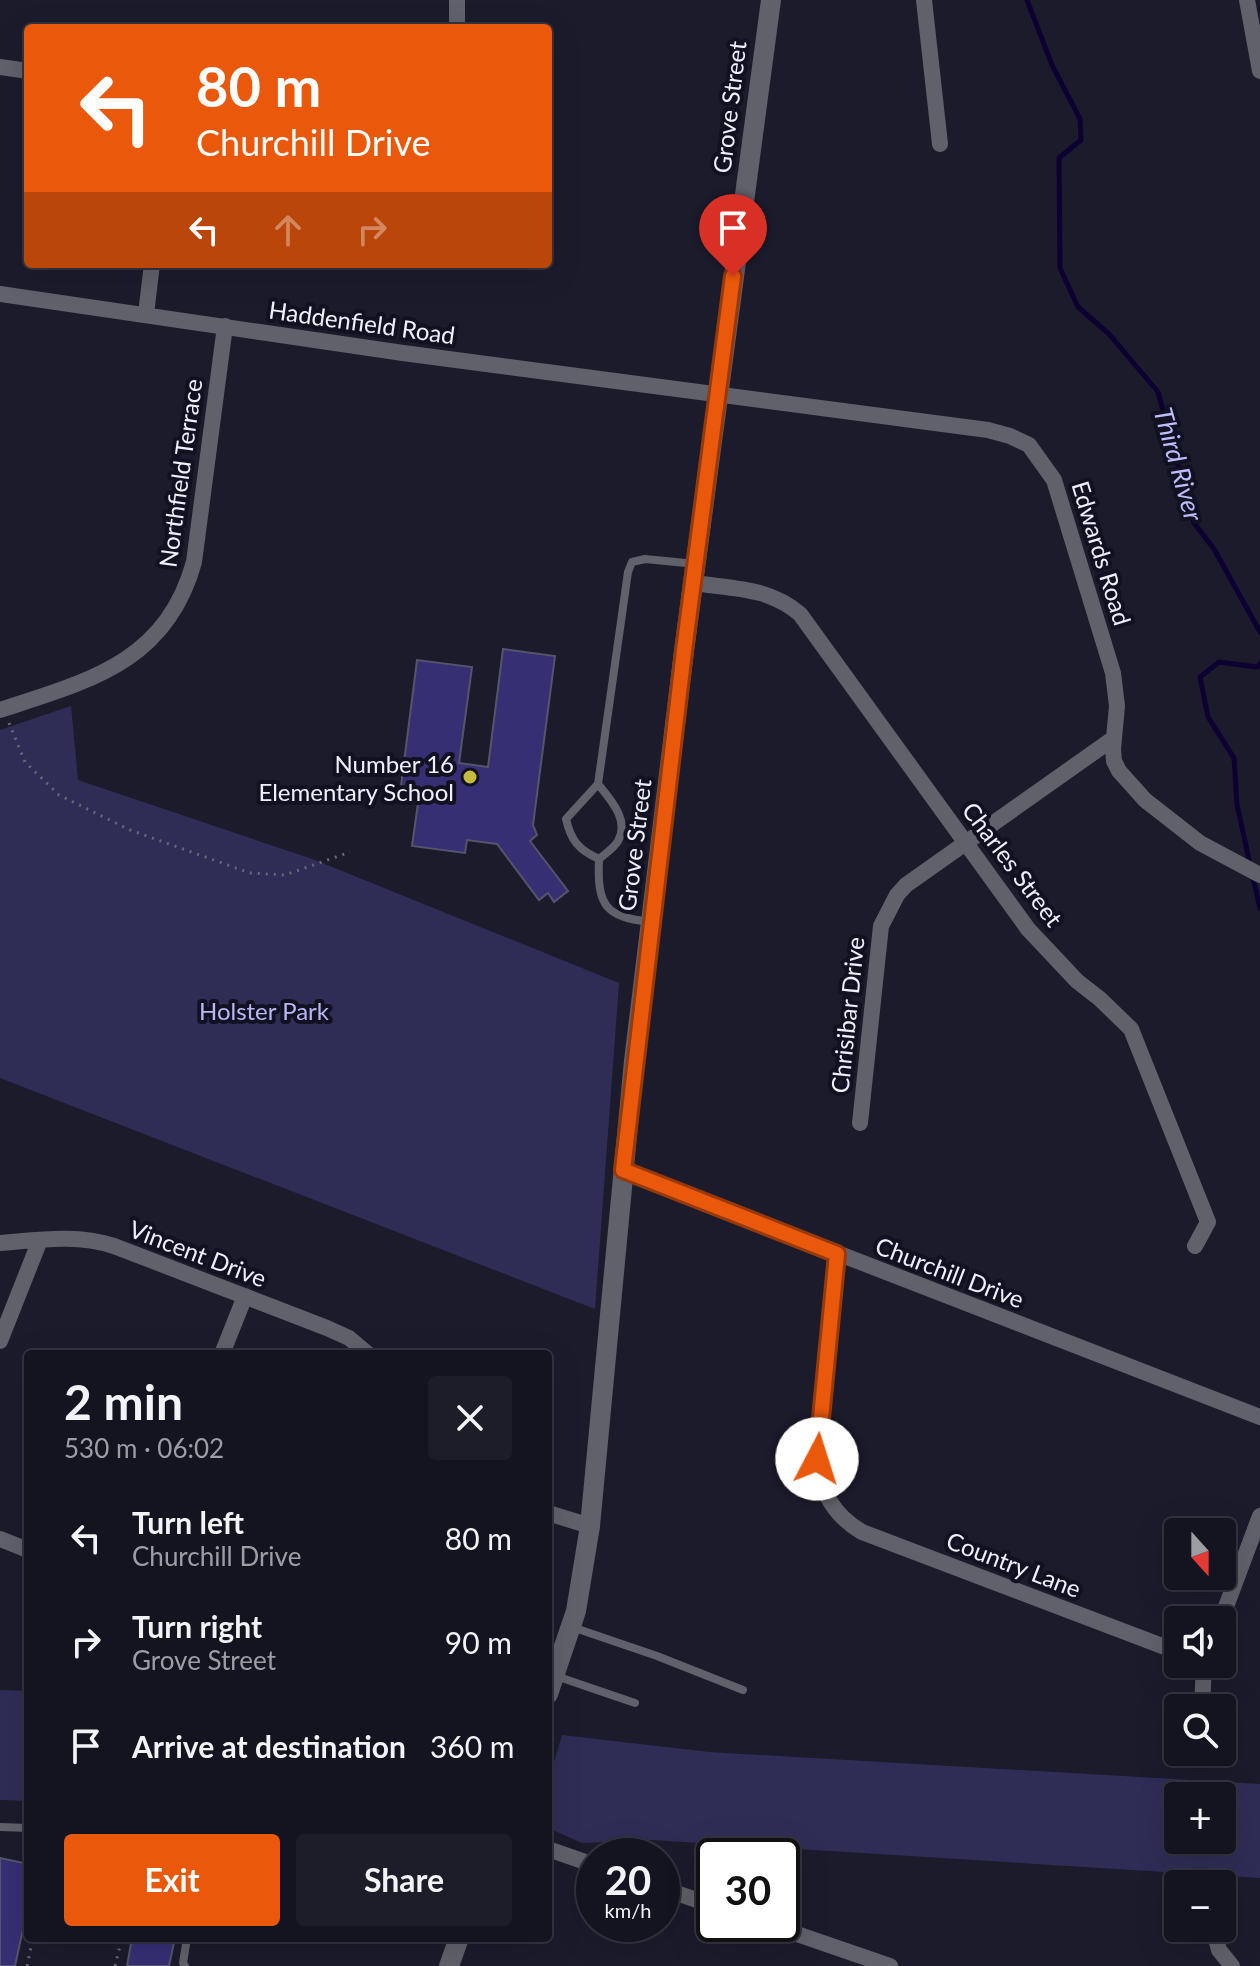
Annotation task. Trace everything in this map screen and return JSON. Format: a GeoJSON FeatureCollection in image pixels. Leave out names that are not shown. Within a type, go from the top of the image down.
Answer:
{"type":"FeatureCollection","features":[{"type":"Feature","properties":{"kind":"street"},"geometry":{"type":"LineString","coordinates":[[457,0],[457,24]]}},
{"type":"Feature","properties":{"kind":"street","name":"Grove Street"},"geometry":{"type":"LineString","coordinates":[[552,1685],[571,1627],[590,1526],[623,1170],[651,922],[771,0]]}},
{"type":"Feature","properties":{"kind":"street"},"geometry":{"type":"LineString","coordinates":[[924,0],[940,144]]}},
{"type":"Feature","properties":{"kind":"street"},"geometry":{"type":"LineString","coordinates":[[1247,0],[1260,71]]}},
{"type":"Feature","properties":{"kind":"street"},"geometry":{"type":"LineString","coordinates":[[0,67],[24,70]]}},
{"type":"Feature","properties":{"kind":"street"},"geometry":{"type":"LineString","coordinates":[[146,314],[152,268]]}},
{"type":"Feature","properties":{"kind":"street","name":"Haddenfield Road"},"geometry":{"type":"LineString","coordinates":[[0,296],[718,395]]}},
{"type":"Feature","properties":{"kind":"street","name":"Northfield Terrace"},"geometry":{"type":"LineString","coordinates":[[2,710],[89,680],[122,664],[160,629],[175,607],[188,583],[194,562],[225,326]]}},
{"type":"Feature","properties":{"kind":"street","name":"Edwards Road"},"geometry":{"type":"LineString","coordinates":[[718,395],[988,430],[1029,445],[1054,480],[1102,634],[1116,689],[1114,761],[1129,784],[1200,843],[1260,875]]}},
{"type":"Feature","properties":{"kind":"street","name":"Charles Street"},"geometry":{"type":"LineString","coordinates":[[695,574],[766,593],[800,614],[1028,929],[1051,955],[1131,1029],[1208,1222],[1195,1246]]}},
{"type":"Feature","properties":{"kind":"street","name":"Chrisibar Drive"},"geometry":{"type":"LineString","coordinates":[[860,1123],[872,991],[884,915],[906,885],[1114,738]]}},
{"type":"Feature","properties":{"kind":"street","name":"Churchill Drive"},"geometry":{"type":"LineString","coordinates":[[623,1170],[1260,1417]]}},
{"type":"Feature","properties":{"kind":"street","name":"Vincent Drive"},"geometry":{"type":"LineString","coordinates":[[0,1243],[73,1237],[93,1239],[349,1338],[363,1350]]}},
{"type":"Feature","properties":{"kind":"street"},"geometry":{"type":"LineString","coordinates":[[0,1341],[40,1240]]}},
{"type":"Feature","properties":{"kind":"street","name":"Country Lane"},"geometry":{"type":"LineString","coordinates":[[837,1254],[817,1459],[828,1502],[849,1524],[862,1532],[1164,1647]]}},
{"type":"Feature","properties":{"kind":"street"},"geometry":{"type":"LineString","coordinates":[[224,1350],[245,1296]]}},
{"type":"Feature","properties":{"kind":"street"},"geometry":{"type":"LineString","coordinates":[[552,1514],[590,1526]]}},
{"type":"Feature","properties":{"kind":"street"},"geometry":{"type":"LineString","coordinates":[[1226,1606],[1260,1516]]}},
{"type":"Feature","properties":{"kind":"street"},"geometry":{"type":"LineString","coordinates":[[0,1539],[24,1548]]}},
{"type":"Feature","properties":{"kind":"street"},"geometry":{"type":"LineString","coordinates":[[552,1850],[576,1859]]}},
{"type":"Feature","properties":{"kind":"street"},"geometry":{"type":"LineString","coordinates":[[800,1935],[890,1966]]}},
{"type":"Feature","properties":{"kind":"street"},"geometry":{"type":"LineString","coordinates":[[449,1966],[458,1942]]}},
{"type":"Feature","properties":{"kind":"street"},"geometry":{"type":"LineString","coordinates":[[1217,1942],[1219,1950],[1232,1966]]}},
{"type":"Feature","properties":{"kind":"lane"},"geometry":{"type":"LineString","coordinates":[[599,859],[582,851],[570,838],[566,819],[598,784],[628,572],[632,562],[645,559],[695,574]]}},
{"type":"Feature","properties":{"kind":"lane"},"geometry":{"type":"LineString","coordinates":[[598,784],[618,809],[621,828],[618,841],[599,859],[598,886],[606,906],[623,919],[651,922]]}},
{"type":"Feature","properties":{"kind":"lane"},"geometry":{"type":"LineString","coordinates":[[571,1627],[743,1690]]}},
{"type":"Feature","properties":{"kind":"lane"},"geometry":{"type":"LineString","coordinates":[[552,1685],[635,1703]]}},
{"type":"Feature","properties":{"kind":"lane"},"geometry":{"type":"LineString","coordinates":[[0,1827],[24,1828]]}},
{"type":"Feature","properties":{"kind":"lane"},"geometry":{"type":"LineString","coordinates":[[185,1966],[186,1942]]}},
{"type":"Feature","properties":{"kind":"path"},"geometry":{"type":"LineString","coordinates":[[2,710],[25,762],[59,795],[130,830],[250,873],[285,875],[350,852]]}},
{"type":"Feature","properties":{"kind":"path"},"geometry":{"type":"LineString","coordinates":[[27,1966],[32,1942]]}},
{"type":"Feature","properties":{"kind":"path"},"geometry":{"type":"LineString","coordinates":[[115,1966],[121,1942]]}},
{"type":"Feature","properties":{"kind":"green space","name":"Holster Park"},"geometry":{"type":"Polygon","coordinates":[[[71,706],[78,780],[315,860],[619,983],[595,1309],[0,1078],[0,730],[71,706]]]}},
{"type":"Feature","properties":{"kind":"green space"},"geometry":{"type":"Polygon","coordinates":[[[0,1690],[24,1691],[24,1801],[0,1800],[0,1690]]]}},
{"type":"Feature","properties":{"kind":"green space"},"geometry":{"type":"Polygon","coordinates":[[[562,1735],[709,1752],[1226,1782],[1164,1782],[1164,1854],[1236,1854],[1236,1783],[1260,1784],[1260,1878],[1236,1876],[1236,1870],[1164,1872],[800,1849],[800,1838],[696,1838],[696,1843],[680,1842],[680,1838],[576,1840],[552,1830],[552,1769],[562,1735]]]}},
{"type":"Feature","properties":{"kind":"building","name":"Number 16 Elementary School"},"geometry":{"type":"Polygon","coordinates":[[[503,649],[555,656],[533,825],[537,835],[530,841],[568,891],[554,902],[548,893],[539,900],[497,844],[467,840],[465,853],[412,846],[420,789],[401,786],[417,660],[472,667],[459,763],[488,767],[503,649]]]}},
{"type":"Feature","properties":{"kind":"building"},"geometry":{"type":"Polygon","coordinates":[[[0,1858],[24,1863],[24,1924],[15,1966],[0,1966],[0,1858]]]}},
{"type":"Feature","properties":{"kind":"building"},"geometry":{"type":"Polygon","coordinates":[[[131,1942],[174,1942],[169,1966],[127,1966],[131,1942]]]}},
{"type":"Feature","properties":{"kind":"waterway","name":"Third River"},"geometry":{"type":"LineString","coordinates":[[1027,0],[1052,65],[1080,119],[1081,140],[1059,158],[1060,268],[1078,307],[1109,334],[1158,392],[1194,523],[1214,549],[1260,632]]}},
{"type":"Feature","properties":{"kind":"waterway","name":"Third River"},"geometry":{"type":"LineString","coordinates":[[1250,864],[1237,805],[1234,758],[1208,717],[1200,677],[1219,662],[1257,667],[1260,664]]}},
{"type":"Feature","properties":{"kind":"waterway","name":"Third River"},"geometry":{"type":"LineString","coordinates":[[1253,878],[1260,908]]}},
{"type":"Feature","properties":{"kind":"place","name":"Number 16 Elementary School"},"geometry":{"type":"Point","coordinates":[470,777]}},
{"type":"Feature","properties":{"kind":"route"},"geometry":{"type":"LineString","coordinates":[[733,276],[684,651],[623,1170],[837,1254],[817,1459]]}}]}
